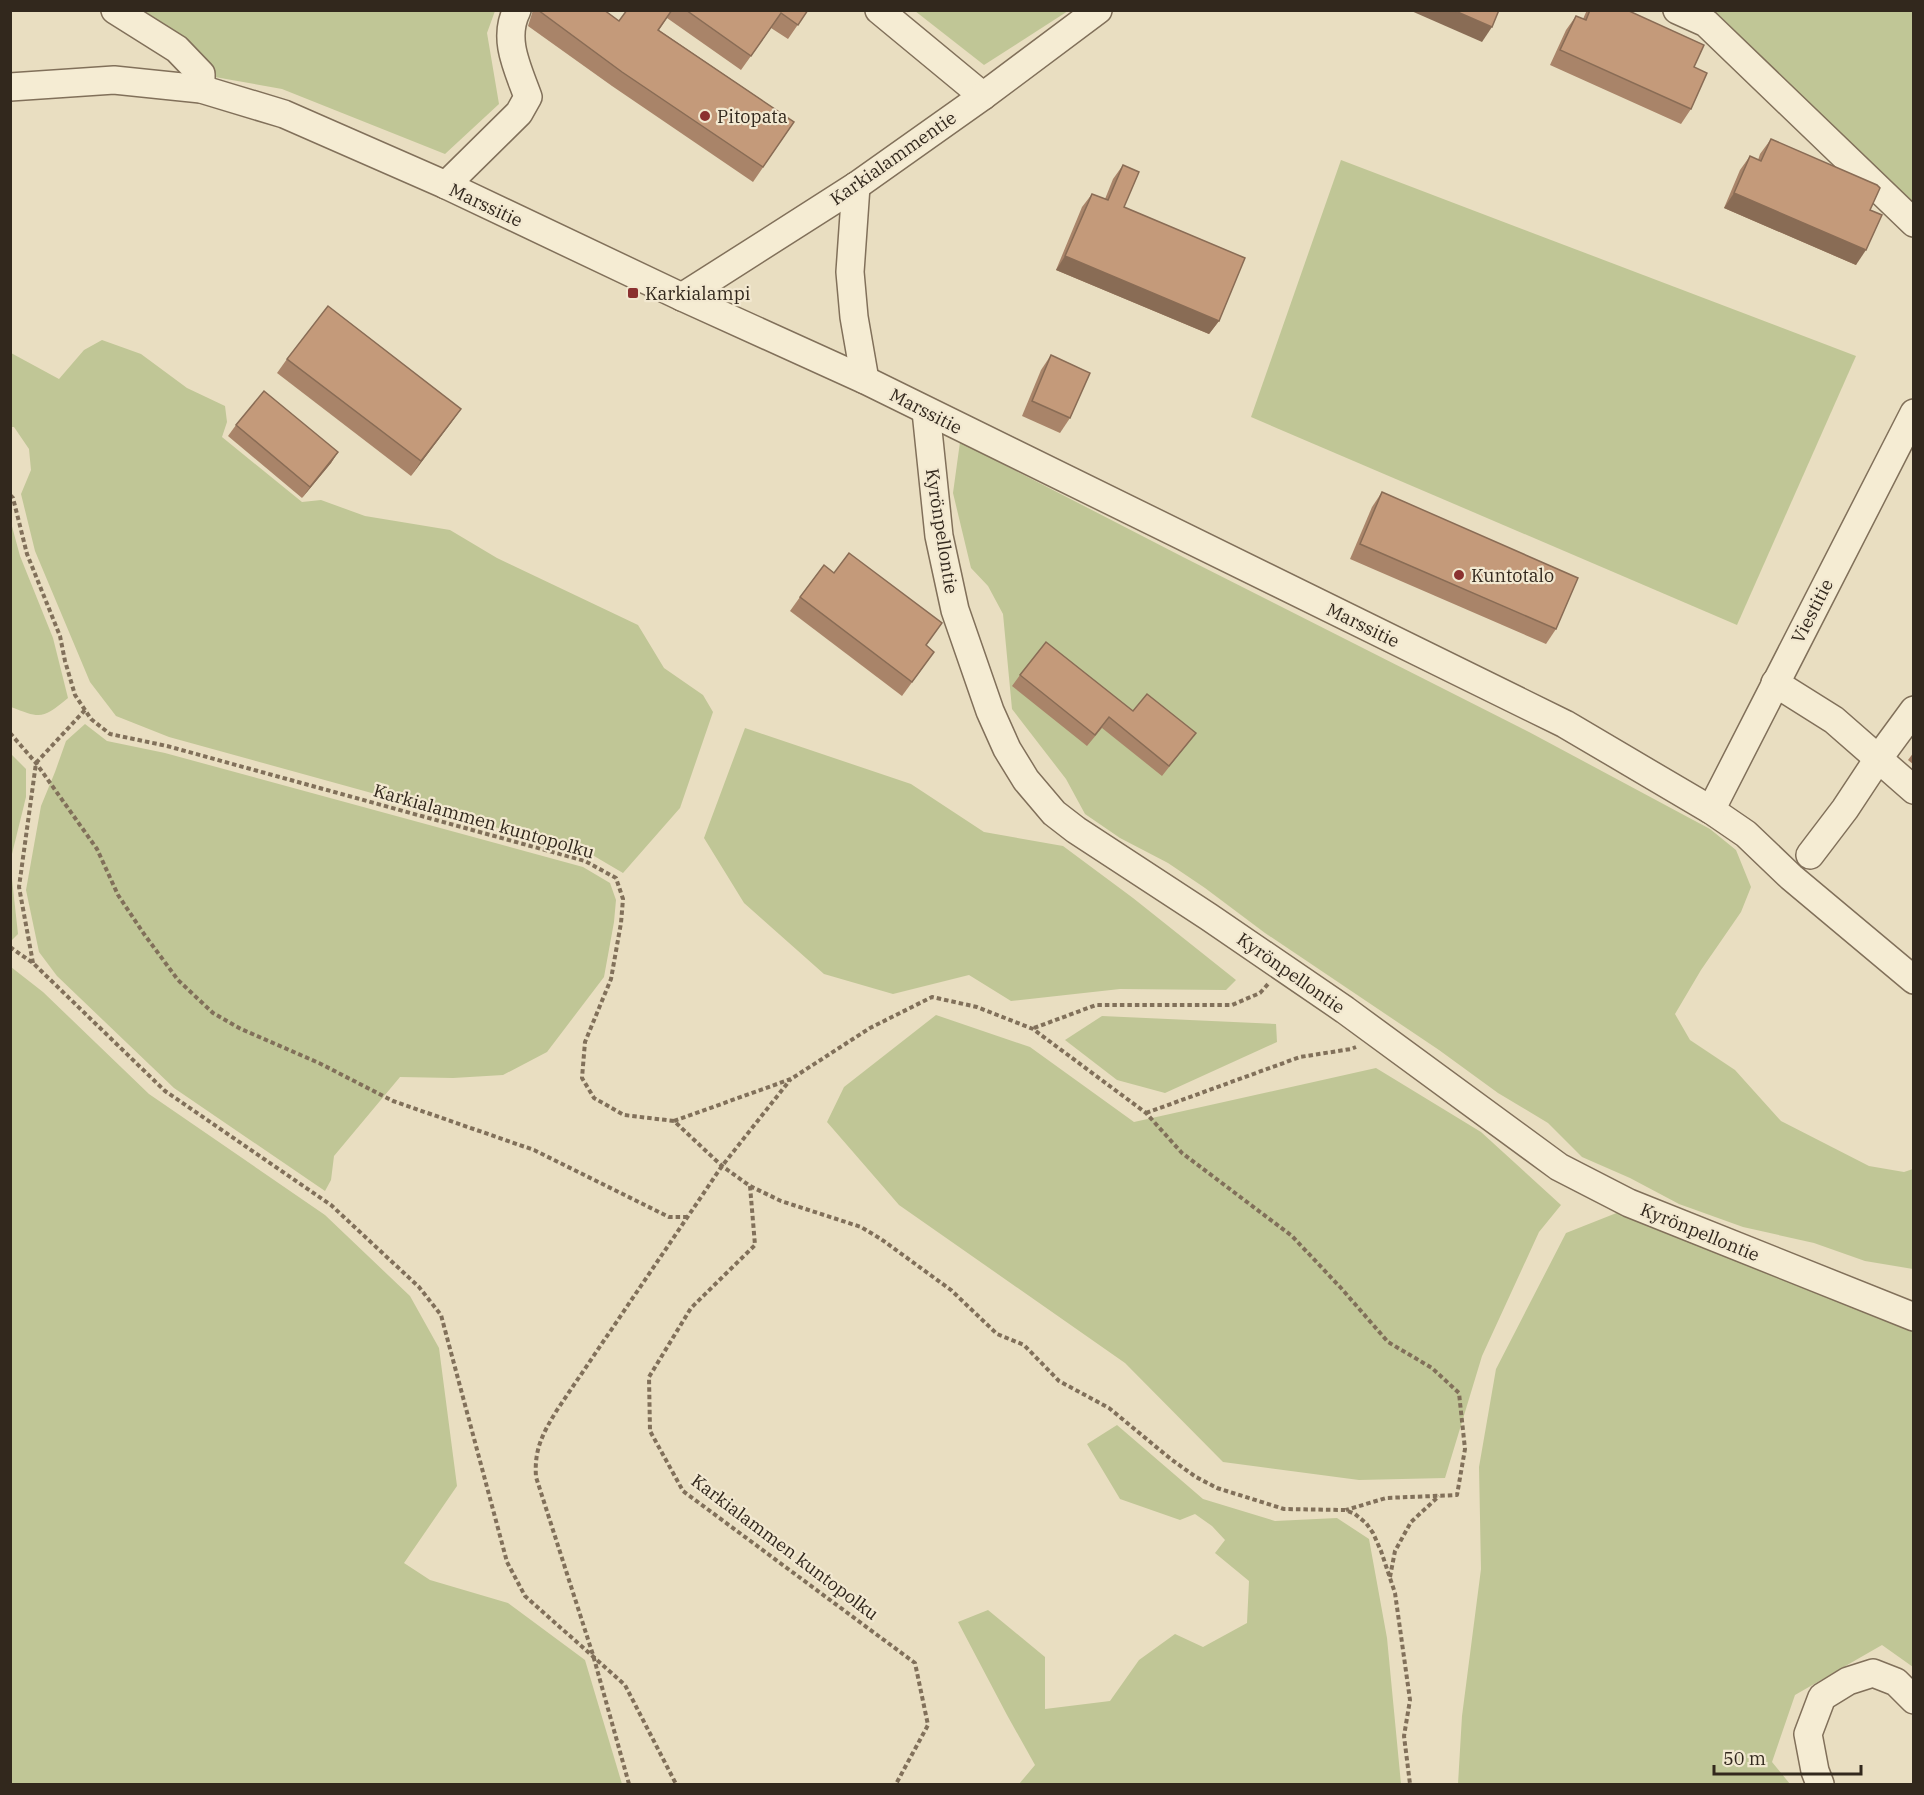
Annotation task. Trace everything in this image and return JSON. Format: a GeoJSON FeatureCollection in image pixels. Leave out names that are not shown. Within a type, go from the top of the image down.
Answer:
{"type":"FeatureCollection","features":[{"type":"Feature","properties":{"kind":"street"},"geometry":{"type":"LineString","coordinates":[[115,10],[177,49],[201,74],[201,89]]}},
{"type":"Feature","properties":{"kind":"street"},"geometry":{"type":"LineString","coordinates":[[446,186],[519,113],[528,97],[512,56],[511,22],[517,10]]}},
{"type":"Feature","properties":{"kind":"street"},"geometry":{"type":"LineString","coordinates":[[879,10],[983,96]]}},
{"type":"Feature","properties":{"kind":"street","name":"Karkialammentie"},"geometry":{"type":"LineString","coordinates":[[682,297],[856,186],[983,96],[1098,10]]}},
{"type":"Feature","properties":{"kind":"street"},"geometry":{"type":"LineString","coordinates":[[1677,10],[1706,23],[1914,224]]}},
{"type":"Feature","properties":{"kind":"street","name":"Marssitie"},"geometry":{"type":"LineString","coordinates":[[10,87],[114,80],[201,89],[284,114],[446,186],[865,380],[1565,724],[1711,810],[1746,834],[1802,864],[1914,980]]}},
{"type":"Feature","properties":{"kind":"street"},"geometry":{"type":"LineString","coordinates":[[856,186],[850,272],[854,317],[865,380]]}},
{"type":"Feature","properties":{"kind":"street","name":"Kyrönpellontie"},"geometry":{"type":"LineString","coordinates":[[926,411],[939,536],[955,610],[990,711],[1007,748],[1026,780],[1054,813],[1379,1035],[1559,1167],[1629,1203],[1914,1317]]}},
{"type":"Feature","properties":{"kind":"street","name":"Viestitie"},"geometry":{"type":"LineString","coordinates":[[1711,810],[1914,413]]}},
{"type":"Feature","properties":{"kind":"street"},"geometry":{"type":"LineString","coordinates":[[1775,684],[1834,720],[1914,790]]}},
{"type":"Feature","properties":{"kind":"street"},"geometry":{"type":"LineString","coordinates":[[1802,864],[1845,808],[1914,710]]}},
{"type":"Feature","properties":{"kind":"street"},"geometry":{"type":"LineString","coordinates":[[1820,1785],[1808,1734],[1822,1698],[1848,1681],[1873,1673],[1896,1682],[1914,1700]]}},
{"type":"Feature","properties":{"kind":"path","name":"Karkialammen kuntopolku"},"geometry":{"type":"LineString","coordinates":[[10,495],[13,498],[27,554],[60,636],[75,695],[91,719],[110,734],[167,746],[585,861],[616,878],[623,899],[621,923],[611,979],[585,1042],[582,1078],[594,1098],[624,1116],[675,1121]]}},
{"type":"Feature","properties":{"kind":"path"},"geometry":{"type":"LineString","coordinates":[[33,963],[19,887],[36,763],[85,710]]}},
{"type":"Feature","properties":{"kind":"path"},"geometry":{"type":"LineString","coordinates":[[10,733],[36,763],[97,849],[118,895],[144,934],[178,980],[213,1012],[241,1029],[319,1063],[393,1101],[534,1150],[669,1217],[687,1217]]}},
{"type":"Feature","properties":{"kind":"path"},"geometry":{"type":"LineString","coordinates":[[10,947],[33,963],[165,1091],[331,1205],[419,1287],[441,1315],[507,1562],[525,1596],[625,1685],[676,1785]]}},
{"type":"Feature","properties":{"kind":"path"},"geometry":{"type":"LineString","coordinates":[[1033,1029],[1096,1005],[1232,1005],[1260,993],[1283,968]]}},
{"type":"Feature","properties":{"kind":"path"},"geometry":{"type":"LineString","coordinates":[[932,997],[977,1007],[1033,1029],[1146,1113],[1182,1153],[1292,1236],[1388,1342],[1432,1368],[1459,1393],[1465,1449],[1457,1495],[1386,1498],[1345,1510],[1284,1509],[1217,1488],[1196,1477],[1109,1408],[1059,1381],[1024,1345],[997,1334],[951,1290],[880,1239],[861,1227],[781,1201],[750,1186],[722,1166],[675,1121],[790,1079],[870,1028],[932,997]]}},
{"type":"Feature","properties":{"kind":"path"},"geometry":{"type":"LineString","coordinates":[[1146,1113],[1300,1057],[1351,1049],[1379,1035]]}},
{"type":"Feature","properties":{"kind":"path"},"geometry":{"type":"LineString","coordinates":[[629,1785],[593,1655],[536,1477],[535,1461],[542,1434],[547,1426],[722,1166],[790,1079]]}},
{"type":"Feature","properties":{"kind":"path","name":"Karkialammen kuntopolku"},"geometry":{"type":"LineString","coordinates":[[750,1186],[755,1245],[691,1308],[649,1377],[650,1431],[682,1491],[915,1663],[928,1725],[896,1785]]}},
{"type":"Feature","properties":{"kind":"path"},"geometry":{"type":"LineString","coordinates":[[1390,1578],[1395,1551],[1411,1522],[1440,1496]]}},
{"type":"Feature","properties":{"kind":"path"},"geometry":{"type":"LineString","coordinates":[[1345,1510],[1366,1522],[1373,1533],[1395,1593],[1410,1700],[1404,1736],[1410,1785]]}},
{"type":"Feature","properties":{"kind":"green space"},"geometry":{"type":"Polygon","coordinates":[[[137,11],[495,11],[487,33],[499,104],[445,154],[282,89],[209,76],[137,11]]]}},
{"type":"Feature","properties":{"kind":"green space"},"geometry":{"type":"Polygon","coordinates":[[[915,11],[1068,11],[984,65],[915,11]]]}},
{"type":"Feature","properties":{"kind":"green space"},"geometry":{"type":"Polygon","coordinates":[[[1709,11],[1913,11],[1913,206],[1720,16],[1709,11]]]}},
{"type":"Feature","properties":{"kind":"green space"},"geometry":{"type":"Polygon","coordinates":[[[1341,160],[1856,356],[1737,625],[1251,417],[1341,160]]]}},
{"type":"Feature","properties":{"kind":"green space"},"geometry":{"type":"Polygon","coordinates":[[[102,340],[141,354],[187,388],[225,406],[227,422],[222,437],[302,502],[321,500],[365,516],[450,530],[497,558],[638,625],[664,668],[703,695],[713,712],[680,808],[623,873],[589,853],[169,737],[116,716],[90,682],[35,551],[21,494],[31,470],[29,449],[14,427],[10,427],[11,353],[59,379],[84,350],[102,340]]]}},
{"type":"Feature","properties":{"kind":"green space"},"geometry":{"type":"Polygon","coordinates":[[[960,442],[1529,732],[1710,829],[1736,850],[1751,887],[1741,912],[1701,970],[1675,1014],[1690,1040],[1735,1070],[1781,1121],[1869,1166],[1904,1172],[1913,1169],[1913,1269],[1865,1261],[1814,1243],[1743,1227],[1679,1204],[1630,1178],[1582,1157],[1548,1123],[1498,1093],[1439,1050],[1265,933],[1168,863],[1120,838],[1085,814],[1066,779],[1012,709],[1003,614],[988,586],[971,568],[953,493],[960,442]]]}},
{"type":"Feature","properties":{"kind":"green space"},"geometry":{"type":"Polygon","coordinates":[[[10,519],[20,556],[53,638],[68,698],[41,715],[29,714],[11,707],[10,519]]]}},
{"type":"Feature","properties":{"kind":"green space"},"geometry":{"type":"Polygon","coordinates":[[[85,724],[107,741],[165,753],[583,867],[610,883],[616,900],[604,977],[547,1052],[503,1075],[453,1078],[400,1077],[334,1156],[331,1180],[325,1191],[174,1088],[57,976],[39,952],[26,890],[41,806],[66,741],[85,724]]]}},
{"type":"Feature","properties":{"kind":"green space"},"geometry":{"type":"Polygon","coordinates":[[[745,728],[911,784],[984,832],[1063,846],[1236,980],[1226,990],[1120,989],[1011,1001],[969,975],[893,994],[824,974],[744,903],[704,838],[745,728]]]}},
{"type":"Feature","properties":{"kind":"green space"},"geometry":{"type":"Polygon","coordinates":[[[11,754],[26,769],[26,797],[11,858],[11,754]]]}},
{"type":"Feature","properties":{"kind":"green space"},"geometry":{"type":"Polygon","coordinates":[[[10,861],[18,934],[11,941],[10,941],[10,861]]]}},
{"type":"Feature","properties":{"kind":"green space"},"geometry":{"type":"Polygon","coordinates":[[[11,967],[43,992],[149,1094],[325,1215],[410,1296],[439,1348],[457,1486],[404,1563],[430,1580],[508,1603],[585,1660],[622,1784],[11,1784],[11,967]]]}},
{"type":"Feature","properties":{"kind":"green space"},"geometry":{"type":"Polygon","coordinates":[[[936,1015],[1030,1047],[1134,1122],[1376,1068],[1481,1132],[1561,1205],[1539,1232],[1482,1356],[1445,1478],[1359,1480],[1223,1462],[1125,1363],[899,1205],[827,1122],[844,1087],[936,1015]]]}},
{"type":"Feature","properties":{"kind":"green space"},"geometry":{"type":"Polygon","coordinates":[[[1102,1016],[1276,1024],[1277,1042],[1165,1093],[1117,1080],[1065,1040],[1102,1016]]]}},
{"type":"Feature","properties":{"kind":"green space"},"geometry":{"type":"Polygon","coordinates":[[[1619,1212],[1913,1332],[1913,1667],[1882,1645],[1795,1695],[1772,1762],[1790,1784],[1458,1784],[1462,1716],[1481,1569],[1479,1467],[1496,1369],[1566,1233],[1619,1212]]]}},
{"type":"Feature","properties":{"kind":"green space"},"geometry":{"type":"Polygon","coordinates":[[[1117,1425],[1203,1499],[1275,1521],[1337,1518],[1369,1539],[1387,1638],[1401,1784],[1019,1784],[1035,1765],[958,1622],[988,1610],[1045,1657],[1045,1709],[1110,1701],[1139,1660],[1175,1634],[1203,1647],[1247,1623],[1249,1581],[1215,1553],[1225,1540],[1212,1526],[1195,1514],[1180,1520],[1120,1499],[1087,1444],[1117,1425]]]}},
{"type":"Feature","properties":{"kind":"building"},"geometry":{"type":"Polygon","coordinates":[[[538,10],[604,10],[619,21],[627,10],[672,10],[658,30],[794,122],[763,167],[622,72],[538,10]]]}},
{"type":"Feature","properties":{"kind":"building"},"geometry":{"type":"Polygon","coordinates":[[[686,10],[808,10],[798,25],[781,13],[751,56],[686,10]]]}},
{"type":"Feature","properties":{"kind":"building"},"geometry":{"type":"Polygon","coordinates":[[[1453,10],[1499,10],[1492,27],[1453,10]]]}},
{"type":"Feature","properties":{"kind":"building"},"geometry":{"type":"Polygon","coordinates":[[[1590,10],[1627,10],[1704,45],[1694,67],[1707,73],[1691,109],[1560,50],[1576,16],[1586,20],[1590,10]]]}},
{"type":"Feature","properties":{"kind":"building"},"geometry":{"type":"Polygon","coordinates":[[[1771,139],[1880,188],[1870,210],[1882,215],[1866,250],[1734,193],[1750,156],[1761,161],[1771,139]]]}},
{"type":"Feature","properties":{"kind":"building"},"geometry":{"type":"Polygon","coordinates":[[[1123,165],[1139,172],[1124,207],[1245,258],[1219,321],[1065,256],[1092,194],[1108,200],[1123,165]]]}},
{"type":"Feature","properties":{"kind":"building"},"geometry":{"type":"Polygon","coordinates":[[[328,306],[461,409],[421,461],[287,359],[328,306]]]}},
{"type":"Feature","properties":{"kind":"building"},"geometry":{"type":"Polygon","coordinates":[[[1051,355],[1090,373],[1070,418],[1032,401],[1051,355]]]}},
{"type":"Feature","properties":{"kind":"building"},"geometry":{"type":"Polygon","coordinates":[[[264,391],[338,452],[310,487],[236,425],[264,391]]]}},
{"type":"Feature","properties":{"kind":"building","name":"Kuntotalo"},"geometry":{"type":"Polygon","coordinates":[[[1382,492],[1578,578],[1556,629],[1360,544],[1382,492]]]}},
{"type":"Feature","properties":{"kind":"building"},"geometry":{"type":"Polygon","coordinates":[[[849,553],[942,623],[926,645],[934,652],[912,682],[800,597],[824,565],[834,573],[849,553]]]}},
{"type":"Feature","properties":{"kind":"building"},"geometry":{"type":"Polygon","coordinates":[[[1046,642],[1133,711],[1147,694],[1196,733],[1169,766],[1109,717],[1095,735],[1020,675],[1046,642]]]}},
{"type":"Feature","properties":{"kind":"place","name":"Pitopata"},"geometry":{"type":"Point","coordinates":[705,116]}},
{"type":"Feature","properties":{"kind":"place","name":"Karkialampi"},"geometry":{"type":"Point","coordinates":[633,293]}},
{"type":"Feature","properties":{"kind":"place","name":"Kuntotalo"},"geometry":{"type":"Point","coordinates":[1459,575]}}]}
